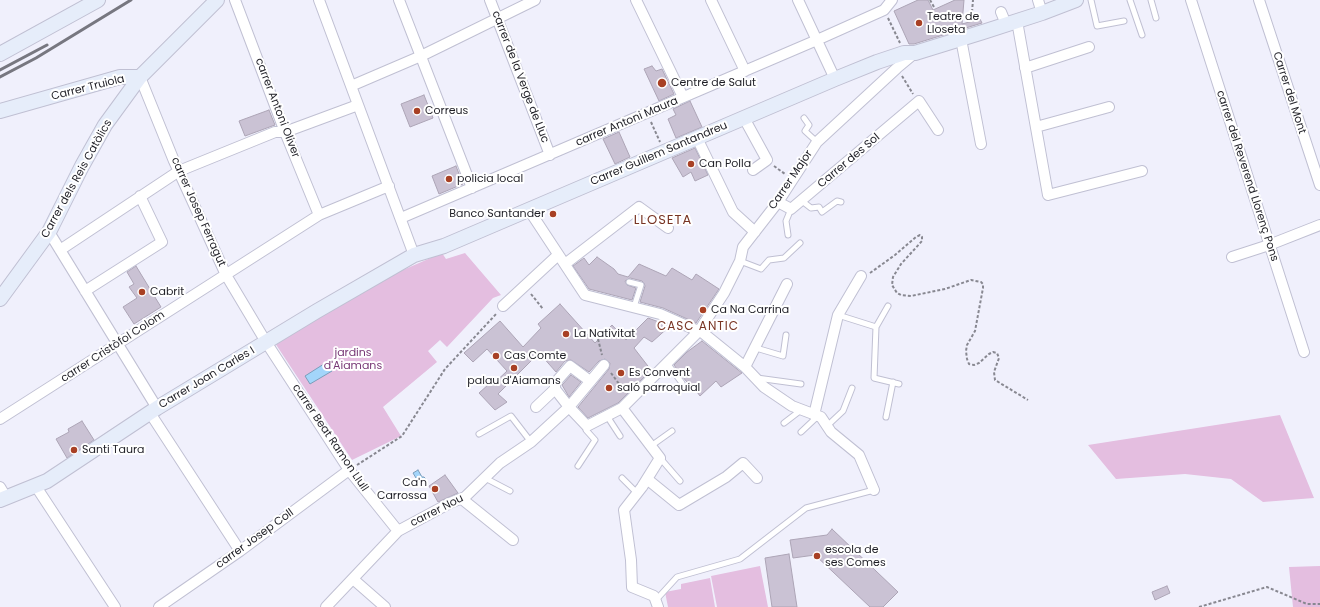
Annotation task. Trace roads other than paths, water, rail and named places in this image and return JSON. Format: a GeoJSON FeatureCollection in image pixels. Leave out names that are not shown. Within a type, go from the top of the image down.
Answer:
{"type":"FeatureCollection","features":[{"type":"Feature","properties":{"kind":"street"},"geometry":{"type":"LineString","coordinates":[[0,54],[38,35],[98,0]]}},
{"type":"Feature","properties":{"kind":"street","name":"Carrer Truiola"},"geometry":{"type":"LineString","coordinates":[[0,111],[120,77],[140,77],[217,0]]}},
{"type":"Feature","properties":{"kind":"street","name":"carrer Antoni Oliver"},"geometry":{"type":"LineString","coordinates":[[235,0],[285,132],[319,215]]}},
{"type":"Feature","properties":{"kind":"street"},"geometry":{"type":"LineString","coordinates":[[319,0],[414,255]]}},
{"type":"Feature","properties":{"kind":"street"},"geometry":{"type":"LineString","coordinates":[[399,0],[472,188]]}},
{"type":"Feature","properties":{"kind":"street","name":"carrer de la Verge de Lluc"},"geometry":{"type":"LineString","coordinates":[[490,0],[550,155]]}},
{"type":"Feature","properties":{"kind":"street"},"geometry":{"type":"LineString","coordinates":[[351,86],[421,56],[535,0]]}},
{"type":"Feature","properties":{"kind":"street"},"geometry":{"type":"LineString","coordinates":[[636,0],[683,98]]}},
{"type":"Feature","properties":{"kind":"street"},"geometry":{"type":"LineString","coordinates":[[711,0],[745,71]]}},
{"type":"Feature","properties":{"kind":"street"},"geometry":{"type":"LineString","coordinates":[[798,0],[835,79]]}},
{"type":"Feature","properties":{"kind":"street","name":"carrer Antoni Maura"},"geometry":{"type":"LineString","coordinates":[[401,218],[817,40],[884,10],[892,0]]}},
{"type":"Feature","properties":{"kind":"street","name":"Carrer Guillem Santandreu"},"geometry":{"type":"LineString","coordinates":[[414,255],[444,246],[835,79],[910,53],[983,32],[1008,19],[1040,6],[1076,0]]}},
{"type":"Feature","properties":{"kind":"street","name":"carrer del Reverend Llorenç Pons"},"geometry":{"type":"LineString","coordinates":[[1191,0],[1304,352]]}},
{"type":"Feature","properties":{"kind":"street","name":"Carrer del Mont"},"geometry":{"type":"LineString","coordinates":[[1258,0],[1320,185]]}},
{"type":"Feature","properties":{"kind":"street"},"geometry":{"type":"LineString","coordinates":[[1008,19],[1025,68],[1048,195],[1142,171]]}},
{"type":"Feature","properties":{"kind":"street"},"geometry":{"type":"LineString","coordinates":[[961,39],[981,144]]}},
{"type":"Feature","properties":{"kind":"street"},"geometry":{"type":"LineString","coordinates":[[1025,68],[1089,47]]}},
{"type":"Feature","properties":{"kind":"street","name":"Carrer Major"},"geometry":{"type":"LineString","coordinates":[[587,426],[622,408],[699,331],[724,293],[740,261],[743,247],[778,202],[817,142],[897,68],[910,53]]}},
{"type":"Feature","properties":{"kind":"street","name":"carrer Josep Ferragut"},"geometry":{"type":"LineString","coordinates":[[140,77],[179,171],[226,275],[266,342]]}},
{"type":"Feature","properties":{"kind":"street","name":"Carrer dels Reis Catòlics"},"geometry":{"type":"LineString","coordinates":[[0,299],[49,232],[82,166],[105,125],[140,77]]}},
{"type":"Feature","properties":{"kind":"street","name":"Carrer des Sol"},"geometry":{"type":"LineString","coordinates":[[792,209],[918,101],[938,130]]}},
{"type":"Feature","properties":{"kind":"street"},"geometry":{"type":"LineString","coordinates":[[60,250],[179,171],[275,132],[285,132],[358,105]]}},
{"type":"Feature","properties":{"kind":"street"},"geometry":{"type":"LineString","coordinates":[[1036,126],[1109,107]]}},
{"type":"Feature","properties":{"kind":"street"},"geometry":{"type":"LineString","coordinates":[[744,118],[767,160],[753,170]]}},
{"type":"Feature","properties":{"kind":"street"},"geometry":{"type":"LineString","coordinates":[[697,138],[732,212],[755,232]]}},
{"type":"Feature","properties":{"kind":"street","name":"carrer Cristòfol Colom"},"geometry":{"type":"LineString","coordinates":[[0,419],[319,215],[389,186]]}},
{"type":"Feature","properties":{"kind":"street"},"geometry":{"type":"LineString","coordinates":[[85,290],[162,242],[140,196]]}},
{"type":"Feature","properties":{"kind":"street"},"geometry":{"type":"LineString","coordinates":[[778,202],[792,209]]}},
{"type":"Feature","properties":{"kind":"street"},"geometry":{"type":"LineString","coordinates":[[564,264],[639,207],[668,228]]}},
{"type":"Feature","properties":{"kind":"street"},"geometry":{"type":"LineString","coordinates":[[529,210],[585,294],[660,314],[699,331],[745,367],[764,387],[792,406],[820,417],[831,432],[859,455],[874,490]]}},
{"type":"Feature","properties":{"kind":"street"},"geometry":{"type":"LineString","coordinates":[[1232,256],[1269,245],[1320,225]]}},
{"type":"Feature","properties":{"kind":"street"},"geometry":{"type":"LineString","coordinates":[[49,232],[117,344],[153,411],[240,551]]}},
{"type":"Feature","properties":{"kind":"street","name":"Carrer Joan Carles I"},"geometry":{"type":"LineString","coordinates":[[2,495],[47,481],[153,411],[266,342],[414,255]]}},
{"type":"Feature","properties":{"kind":"street"},"geometry":{"type":"LineString","coordinates":[[503,306],[558,255]]}},
{"type":"Feature","properties":{"kind":"street"},"geometry":{"type":"LineString","coordinates":[[816,416],[838,315],[861,276]]}},
{"type":"Feature","properties":{"kind":"street"},"geometry":{"type":"LineString","coordinates":[[745,367],[756,348],[787,284]]}},
{"type":"Feature","properties":{"kind":"street","name":"carrer Beat Ramon Llull"},"geometry":{"type":"LineString","coordinates":[[266,342],[349,470],[398,531]]}},
{"type":"Feature","properties":{"kind":"street","name":"carrer Nou"},"geometry":{"type":"LineString","coordinates":[[326,607],[398,531],[450,503],[465,497],[500,463],[531,442],[569,407],[604,365]]}},
{"type":"Feature","properties":{"kind":"street"},"geometry":{"type":"LineString","coordinates":[[587,426],[569,407],[556,389],[555,383],[570,366],[590,381]]}},
{"type":"Feature","properties":{"kind":"street"},"geometry":{"type":"LineString","coordinates":[[536,407],[556,389]]}},
{"type":"Feature","properties":{"kind":"street"},"geometry":{"type":"LineString","coordinates":[[622,408],[660,458],[647,479],[624,510],[631,560],[632,586],[654,596],[657,604]]}},
{"type":"Feature","properties":{"kind":"street"},"geometry":{"type":"LineString","coordinates":[[647,479],[679,505],[726,477],[743,463],[757,478]]}},
{"type":"Feature","properties":{"kind":"street","name":"carrer Josep Coll"},"geometry":{"type":"LineString","coordinates":[[159,607],[240,551],[349,470]]}},
{"type":"Feature","properties":{"kind":"street"},"geometry":{"type":"LineString","coordinates":[[36,485],[115,607]]}},
{"type":"Feature","properties":{"kind":"street"},"geometry":{"type":"LineString","coordinates":[[462,499],[513,540]]}},
{"type":"Feature","properties":{"kind":"street"},"geometry":{"type":"LineString","coordinates":[[353,579],[385,607]]}},
{"type":"Feature","properties":{"kind":"lane"},"geometry":{"type":"LineString","coordinates":[[1091,0],[1096,26],[1124,21]]}},
{"type":"Feature","properties":{"kind":"lane"},"geometry":{"type":"LineString","coordinates":[[1130,0],[1142,35]]}},
{"type":"Feature","properties":{"kind":"lane"},"geometry":{"type":"LineString","coordinates":[[1151,0],[1156,18]]}},
{"type":"Feature","properties":{"kind":"lane"},"geometry":{"type":"LineString","coordinates":[[804,118],[809,125],[806,132],[817,142]]}},
{"type":"Feature","properties":{"kind":"lane"},"geometry":{"type":"LineString","coordinates":[[802,201],[811,208],[819,207],[822,212],[837,201],[841,202]]}},
{"type":"Feature","properties":{"kind":"lane"},"geometry":{"type":"LineString","coordinates":[[788,235],[786,221],[792,209]]}},
{"type":"Feature","properties":{"kind":"lane"},"geometry":{"type":"LineString","coordinates":[[740,261],[761,270],[769,260],[784,258],[800,243]]}},
{"type":"Feature","properties":{"kind":"lane"},"geometry":{"type":"LineString","coordinates":[[629,282],[641,285],[634,307]]}},
{"type":"Feature","properties":{"kind":"lane"},"geometry":{"type":"LineString","coordinates":[[888,306],[876,327],[874,378],[899,384]]}},
{"type":"Feature","properties":{"kind":"lane"},"geometry":{"type":"LineString","coordinates":[[838,315],[876,327]]}},
{"type":"Feature","properties":{"kind":"lane"},"geometry":{"type":"LineString","coordinates":[[756,348],[783,356],[786,335]]}},
{"type":"Feature","properties":{"kind":"lane"},"geometry":{"type":"LineString","coordinates":[[667,363],[682,383]]}},
{"type":"Feature","properties":{"kind":"lane"},"geometry":{"type":"LineString","coordinates":[[756,378],[801,384]]}},
{"type":"Feature","properties":{"kind":"lane"},"geometry":{"type":"LineString","coordinates":[[886,417],[893,382]]}},
{"type":"Feature","properties":{"kind":"lane"},"geometry":{"type":"LineString","coordinates":[[827,426],[844,411],[852,388]]}},
{"type":"Feature","properties":{"kind":"lane"},"geometry":{"type":"LineString","coordinates":[[784,423],[801,410]]}},
{"type":"Feature","properties":{"kind":"lane"},"geometry":{"type":"LineString","coordinates":[[479,434],[511,416],[531,442]]}},
{"type":"Feature","properties":{"kind":"lane"},"geometry":{"type":"LineString","coordinates":[[607,416],[620,436]]}},
{"type":"Feature","properties":{"kind":"lane"},"geometry":{"type":"LineString","coordinates":[[801,432],[816,416]]}},
{"type":"Feature","properties":{"kind":"lane"},"geometry":{"type":"LineString","coordinates":[[578,466],[595,440],[586,430],[587,426]]}},
{"type":"Feature","properties":{"kind":"lane"},"geometry":{"type":"LineString","coordinates":[[651,446],[672,431]]}},
{"type":"Feature","properties":{"kind":"lane"},"geometry":{"type":"LineString","coordinates":[[660,458],[680,481]]}},
{"type":"Feature","properties":{"kind":"lane"},"geometry":{"type":"LineString","coordinates":[[485,478],[510,491]]}},
{"type":"Feature","properties":{"kind":"lane"},"geometry":{"type":"LineString","coordinates":[[622,478],[637,493]]}},
{"type":"Feature","properties":{"kind":"lane"},"geometry":{"type":"LineString","coordinates":[[657,604],[677,577],[740,559],[806,508],[874,490]]}},
{"type":"Feature","properties":{"kind":"water"},"geometry":{"type":"Polygon","coordinates":[[[327,362],[332,371],[310,384],[305,376],[327,362]]]}},
{"type":"Feature","properties":{"kind":"water"},"geometry":{"type":"Polygon","coordinates":[[[418,470],[422,477],[426,479],[419,483],[413,473],[418,470]]]}},
{"type":"Feature","properties":{"kind":"railway"},"geometry":{"type":"LineString","coordinates":[[0,77],[36,58],[131,0]]}},
{"type":"Feature","properties":{"kind":"railway"},"geometry":{"type":"LineString","coordinates":[[0,70],[47,45]]}},
{"type":"Feature","properties":{"kind":"place","name":"Teatre de Lloseta"},"geometry":{"type":"Point","coordinates":[919,23]}},
{"type":"Feature","properties":{"kind":"place","name":"Centre de Salut"},"geometry":{"type":"Point","coordinates":[662,83]}},
{"type":"Feature","properties":{"kind":"place","name":"Correus"},"geometry":{"type":"Point","coordinates":[417,111]}},
{"type":"Feature","properties":{"kind":"place","name":"Can Polla"},"geometry":{"type":"Point","coordinates":[691,164]}},
{"type":"Feature","properties":{"kind":"place","name":"policia local"},"geometry":{"type":"Point","coordinates":[449,179]}},
{"type":"Feature","properties":{"kind":"place","name":"Banco Santander"},"geometry":{"type":"Point","coordinates":[553,214]}},
{"type":"Feature","properties":{"kind":"place","name":"Cabrit"},"geometry":{"type":"Point","coordinates":[142,292]}},
{"type":"Feature","properties":{"kind":"place","name":"Ca Na Carrina"},"geometry":{"type":"Point","coordinates":[703,310]}},
{"type":"Feature","properties":{"kind":"place","name":"La Nativitat"},"geometry":{"type":"Point","coordinates":[566,334]}},
{"type":"Feature","properties":{"kind":"place","name":"Cas Comte"},"geometry":{"type":"Point","coordinates":[496,356]}},
{"type":"Feature","properties":{"kind":"place","name":"palau d'Aiamans"},"geometry":{"type":"Point","coordinates":[514,368]}},
{"type":"Feature","properties":{"kind":"place","name":"Es Convent"},"geometry":{"type":"Point","coordinates":[621,373]}},
{"type":"Feature","properties":{"kind":"place","name":"saló parroquial"},"geometry":{"type":"Point","coordinates":[609,388]}},
{"type":"Feature","properties":{"kind":"place","name":"Santi Taura"},"geometry":{"type":"Point","coordinates":[74,450]}},
{"type":"Feature","properties":{"kind":"place","name":"Ca'n Carrossa"},"geometry":{"type":"Point","coordinates":[435,489]}},
{"type":"Feature","properties":{"kind":"place","name":"escola de ses Comes"},"geometry":{"type":"Point","coordinates":[817,556]}},
{"type":"Feature","properties":{"kind":"district","name":"LLOSETA"},"geometry":{"type":"Point","coordinates":[663,221]}},
{"type":"Feature","properties":{"kind":"district","name":"CASC ANTIC"},"geometry":{"type":"Point","coordinates":[698,327]}},
{"type":"Feature","properties":{"kind":"park label","name":"jardins d'Aiamans"},"geometry":{"type":"Point","coordinates":[353,359]}}]}
